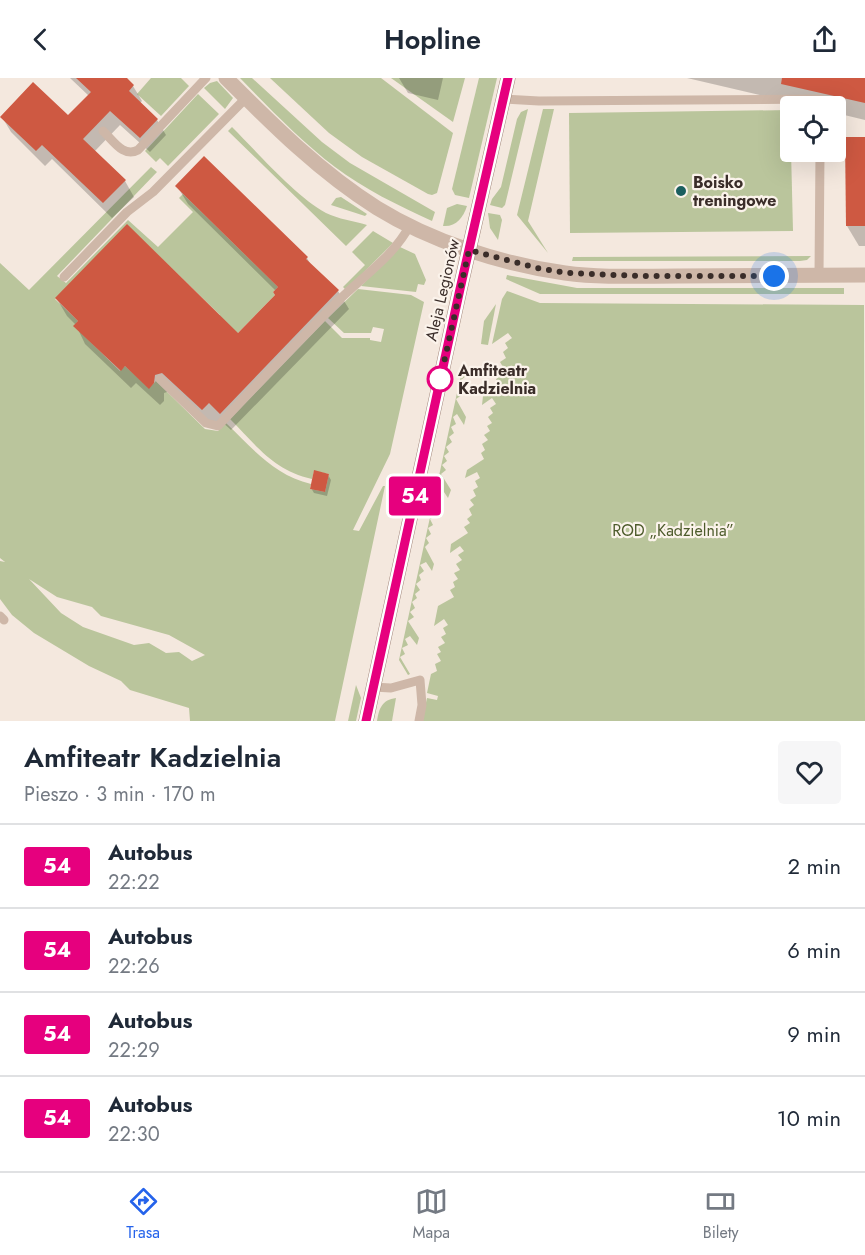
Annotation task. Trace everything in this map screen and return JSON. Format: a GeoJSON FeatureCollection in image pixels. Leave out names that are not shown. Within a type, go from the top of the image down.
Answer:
{"type":"FeatureCollection","features":[{"type":"Feature","properties":{"kind":"street"},"geometry":{"type":"LineString","coordinates":[[226,78],[321,169],[376,207],[446,242],[469,250],[537,268],[568,273],[640,276],[865,275]]}},
{"type":"Feature","properties":{"kind":"street","name":"Aleja Legionów"},"geometry":{"type":"LineString","coordinates":[[366,721],[508,78]]}},
{"type":"Feature","properties":{"kind":"lane"},"geometry":{"type":"LineString","coordinates":[[103,131],[124,152],[133,153],[206,78]]}},
{"type":"Feature","properties":{"kind":"lane"},"geometry":{"type":"LineString","coordinates":[[64,277],[127,212],[153,192],[246,98]]}},
{"type":"Feature","properties":{"kind":"lane"},"geometry":{"type":"LineString","coordinates":[[503,99],[539,101],[780,99]]}},
{"type":"Feature","properties":{"kind":"lane"},"geometry":{"type":"LineString","coordinates":[[819,275],[820,162]]}},
{"type":"Feature","properties":{"kind":"lane"},"geometry":{"type":"LineString","coordinates":[[160,380],[206,423],[218,426],[336,303],[403,238],[410,225]]}},
{"type":"Feature","properties":{"kind":"lane"},"geometry":{"type":"LineString","coordinates":[[373,687],[391,688],[420,680],[422,705],[419,721]]}},
{"type":"Feature","properties":{"kind":"green space"},"geometry":{"type":"Polygon","coordinates":[[[151,78],[181,78],[189,86],[161,116],[137,94],[151,78]]]}},
{"type":"Feature","properties":{"kind":"green space"},"geometry":{"type":"Polygon","coordinates":[[[240,78],[252,78],[322,142],[350,163],[435,212],[432,221],[370,190],[335,167],[298,136],[240,78]]]}},
{"type":"Feature","properties":{"kind":"green space"},"geometry":{"type":"Polygon","coordinates":[[[270,78],[381,78],[453,133],[437,193],[428,194],[362,157],[329,133],[270,78]]]}},
{"type":"Feature","properties":{"kind":"green space"},"geometry":{"type":"Polygon","coordinates":[[[391,78],[465,78],[453,122],[391,78]]]}},
{"type":"Feature","properties":{"kind":"green space"},"geometry":{"type":"Polygon","coordinates":[[[479,78],[497,78],[469,198],[455,195],[452,189],[479,78]]]}},
{"type":"Feature","properties":{"kind":"green space"},"geometry":{"type":"Polygon","coordinates":[[[217,81],[233,98],[225,109],[204,88],[217,81]]]}},
{"type":"Feature","properties":{"kind":"green space"},"geometry":{"type":"Polygon","coordinates":[[[198,94],[219,114],[168,166],[160,158],[156,162],[145,151],[198,94]]]}},
{"type":"Feature","properties":{"kind":"green space"},"geometry":{"type":"Polygon","coordinates":[[[528,109],[505,205],[502,208],[490,205],[501,187],[517,119],[521,112],[528,109]]]}},
{"type":"Feature","properties":{"kind":"green space"},"geometry":{"type":"Polygon","coordinates":[[[543,109],[554,109],[528,221],[548,253],[517,215],[543,109]]]}},
{"type":"Feature","properties":{"kind":"green space","name":"Boisko treningowe"},"geometry":{"type":"Polygon","coordinates":[[[780,110],[780,162],[791,162],[793,231],[570,233],[569,113],[780,110]]]}},
{"type":"Feature","properties":{"kind":"green space"},"geometry":{"type":"Polygon","coordinates":[[[232,127],[277,173],[314,206],[331,215],[367,225],[346,246],[228,131],[232,127]]]}},
{"type":"Feature","properties":{"kind":"green space"},"geometry":{"type":"Polygon","coordinates":[[[151,167],[157,172],[57,276],[66,283],[128,220],[158,247],[193,212],[179,198],[183,194],[278,287],[273,292],[275,295],[196,376],[168,368],[220,315],[127,225],[55,299],[78,321],[74,326],[120,371],[125,366],[149,388],[156,381],[205,429],[218,431],[226,423],[275,468],[311,484],[310,489],[325,492],[329,474],[314,471],[312,479],[287,470],[266,456],[230,419],[325,321],[342,338],[370,338],[370,340],[381,342],[384,329],[373,327],[371,333],[344,333],[328,318],[358,289],[411,295],[424,302],[390,454],[353,530],[359,531],[385,486],[335,721],[190,721],[189,708],[130,690],[121,681],[89,666],[34,633],[12,615],[0,599],[0,561],[5,562],[0,558],[0,263],[29,290],[151,167]],[[29,579],[61,613],[83,627],[134,645],[149,643],[166,653],[179,652],[192,661],[205,655],[169,635],[101,616],[92,607],[57,597],[29,579]]]}},
{"type":"Feature","properties":{"kind":"green space"},"geometry":{"type":"Polygon","coordinates":[[[341,197],[367,214],[365,216],[331,205],[336,198],[341,197]]]}},
{"type":"Feature","properties":{"kind":"green space"},"geometry":{"type":"Polygon","coordinates":[[[457,204],[467,206],[463,214],[455,223],[443,226],[447,208],[457,204]]]}},
{"type":"Feature","properties":{"kind":"green space"},"geometry":{"type":"Polygon","coordinates":[[[488,213],[500,215],[502,220],[498,240],[490,228],[488,213]]]}},
{"type":"Feature","properties":{"kind":"green space"},"geometry":{"type":"Polygon","coordinates":[[[373,231],[393,243],[346,290],[343,287],[365,265],[352,252],[373,231]]]}},
{"type":"Feature","properties":{"kind":"green space"},"geometry":{"type":"Polygon","coordinates":[[[400,247],[415,254],[426,280],[424,285],[418,284],[416,292],[361,286],[400,247]]]}},
{"type":"Feature","properties":{"kind":"green space"},"geometry":{"type":"Polygon","coordinates":[[[811,256],[807,260],[800,261],[572,261],[573,257],[811,256]]]}},
{"type":"Feature","properties":{"kind":"green space"},"geometry":{"type":"Polygon","coordinates":[[[507,275],[577,288],[844,288],[844,294],[540,294],[506,279],[507,275]]]}},
{"type":"Feature","properties":{"kind":"green space","name":"ROD „Kadzielnia”"},"geometry":{"type":"Polygon","coordinates":[[[507,291],[540,303],[864,305],[865,721],[422,721],[427,698],[437,700],[438,696],[427,693],[431,674],[437,671],[435,664],[441,661],[437,654],[441,652],[438,647],[445,643],[441,637],[446,634],[443,628],[448,625],[444,619],[434,626],[438,606],[454,597],[450,590],[455,587],[453,582],[458,579],[454,573],[460,570],[456,564],[462,560],[458,555],[464,551],[460,546],[450,553],[451,544],[468,533],[464,527],[470,523],[467,519],[472,515],[469,509],[474,505],[470,500],[476,496],[473,490],[478,487],[475,481],[480,478],[477,472],[465,478],[467,470],[484,459],[481,453],[485,450],[482,444],[488,440],[484,435],[490,431],[487,426],[492,423],[488,417],[493,413],[490,408],[496,404],[492,398],[482,405],[483,396],[500,386],[496,379],[501,376],[498,371],[503,367],[500,362],[506,358],[503,352],[508,348],[505,343],[512,338],[508,333],[492,344],[502,299],[507,291]]]}},
{"type":"Feature","properties":{"kind":"green space"},"geometry":{"type":"Polygon","coordinates":[[[496,304],[488,345],[481,344],[484,321],[496,304]]]}},
{"type":"Feature","properties":{"kind":"green space"},"geometry":{"type":"Polygon","coordinates":[[[462,370],[466,376],[461,380],[464,386],[459,390],[462,395],[456,399],[466,417],[464,425],[457,414],[453,417],[456,424],[451,427],[454,433],[449,437],[452,442],[446,447],[449,452],[444,456],[447,461],[442,465],[446,470],[441,474],[451,490],[448,498],[442,489],[437,492],[440,497],[434,501],[437,507],[433,510],[436,516],[430,519],[433,525],[428,528],[431,534],[426,538],[429,543],[425,547],[434,564],[432,571],[426,562],[420,565],[424,571],[419,575],[421,580],[416,584],[420,590],[415,594],[417,598],[412,602],[415,608],[410,612],[414,617],[408,621],[419,638],[417,645],[410,636],[405,639],[408,645],[402,648],[405,654],[400,657],[410,674],[408,675],[399,660],[462,370]]]}},
{"type":"Feature","properties":{"kind":"green space"},"geometry":{"type":"Polygon","coordinates":[[[356,685],[361,698],[356,721],[348,721],[356,685]]]}},
{"type":"Feature","properties":{"kind":"green space"},"geometry":{"type":"Polygon","coordinates":[[[396,698],[392,721],[377,721],[382,705],[396,698]]]}},
{"type":"Feature","properties":{"kind":"building"},"geometry":{"type":"Polygon","coordinates":[[[76,78],[127,78],[134,85],[129,91],[158,119],[140,138],[110,111],[83,139],[126,180],[103,203],[42,145],[36,151],[0,117],[33,82],[68,115],[91,92],[76,78]]]}},
{"type":"Feature","properties":{"kind":"building"},"geometry":{"type":"Polygon","coordinates":[[[782,78],[865,78],[865,103],[846,99],[846,96],[834,96],[781,84],[782,78]]]}},
{"type":"Feature","properties":{"kind":"building"},"geometry":{"type":"Polygon","coordinates":[[[846,137],[865,137],[865,226],[846,226],[846,137]]]}},
{"type":"Feature","properties":{"kind":"building"},"geometry":{"type":"Polygon","coordinates":[[[204,156],[339,290],[220,414],[209,403],[202,410],[162,373],[155,375],[154,383],[149,389],[125,366],[121,371],[73,326],[78,321],[55,298],[127,224],[238,333],[275,295],[273,292],[278,287],[175,186],[204,156]]]}},
{"type":"Feature","properties":{"kind":"building"},"geometry":{"type":"Polygon","coordinates":[[[314,470],[329,474],[325,492],[310,489],[314,470]]]}},
{"type":"Feature","properties":{"kind":"bus line","name":"54"},"geometry":{"type":"LineString","coordinates":[[366,721],[508,78]]}},
{"type":"Feature","properties":{"kind":"place","name":"Boisko treningowe"},"geometry":{"type":"Point","coordinates":[681,191]}},
{"type":"Feature","properties":{"kind":"place","name":"Amfiteatr Kadzielnia"},"geometry":{"type":"Point","coordinates":[440,379]}},
{"type":"Feature","properties":{"kind":"route"},"geometry":{"type":"LineString","coordinates":[[440,379],[439,385],[469,250],[537,268],[568,273],[640,276],[774,276]]}}]}
